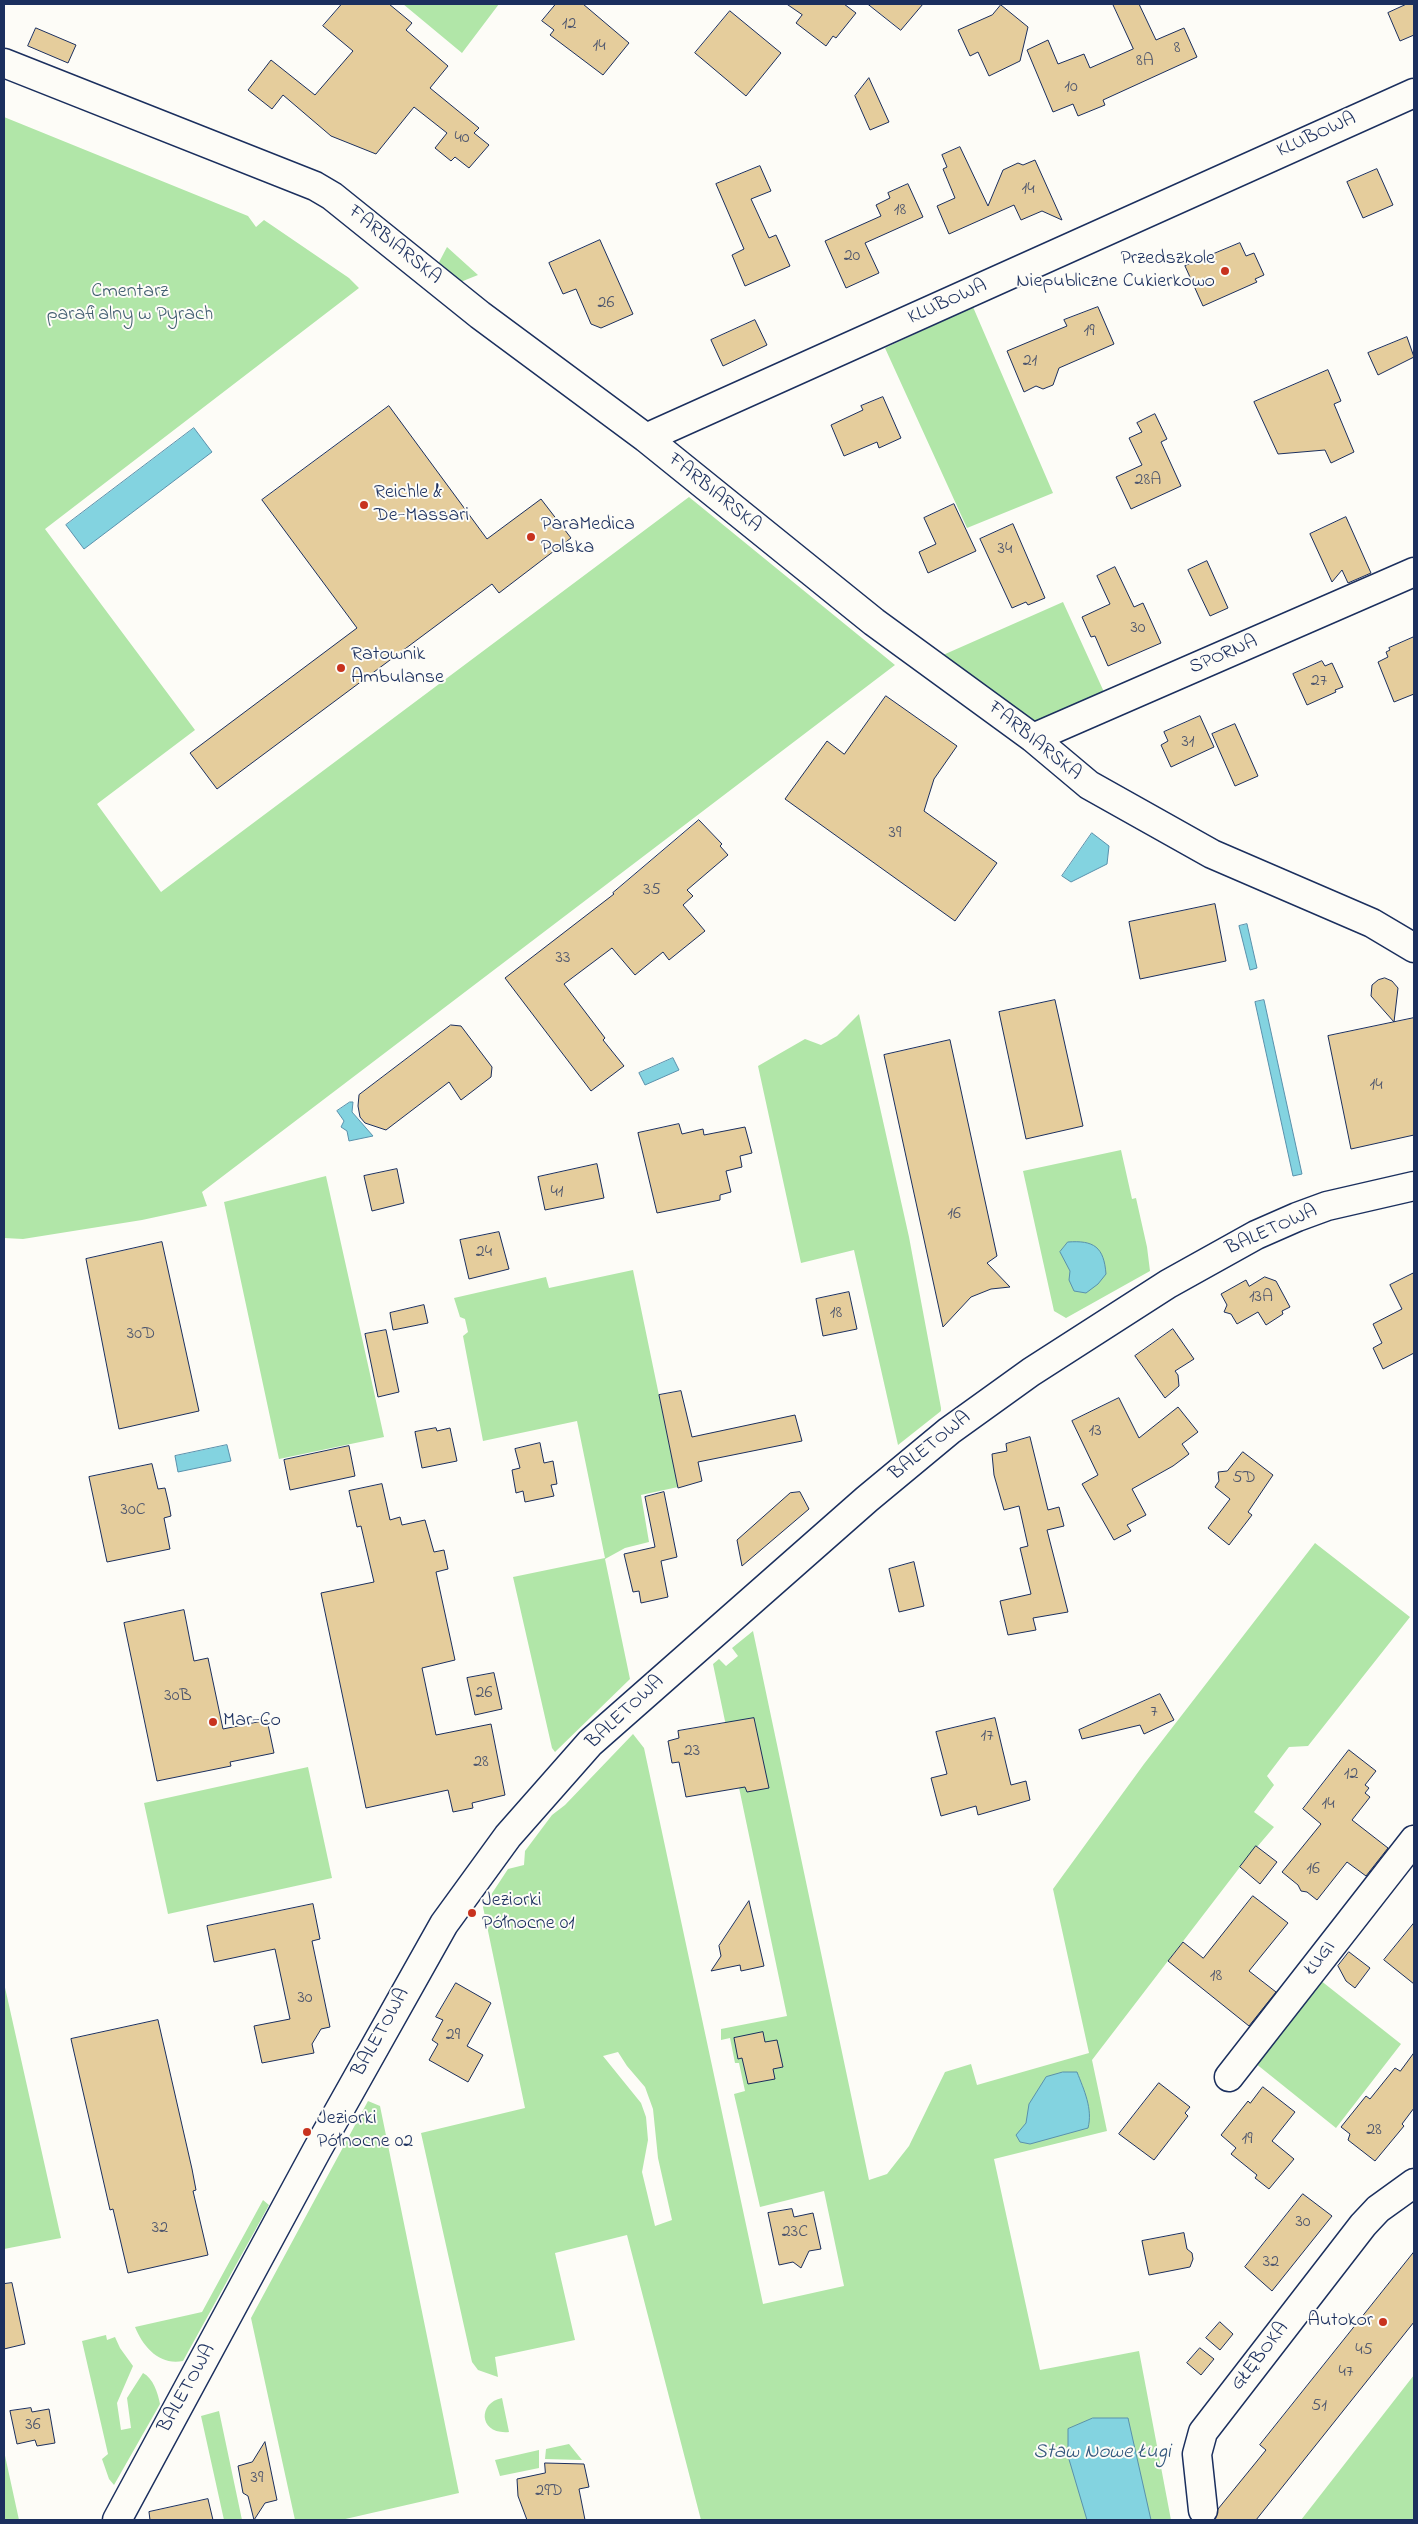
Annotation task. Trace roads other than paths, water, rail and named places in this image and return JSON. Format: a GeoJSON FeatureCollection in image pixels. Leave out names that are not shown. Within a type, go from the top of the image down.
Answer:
{"type":"FeatureCollection","features":[{"type":"Feature","properties":{"kind":"street","name":"FARBIARSKA"},"geometry":{"type":"LineString","coordinates":[[4,63],[315,186],[332,196],[480,315],[646,438],[874,622],[1033,738],[1089,786],[1204,850],[1372,923],[1414,948]]}},
{"type":"Feature","properties":{"kind":"street","name":"KLUBOWA"},"geometry":{"type":"LineString","coordinates":[[646,438],[1414,93]]}},
{"type":"Feature","properties":{"kind":"street","name":"SPORNA"},"geometry":{"type":"LineString","coordinates":[[1033,738],[1414,572]]}},
{"type":"Feature","properties":{"kind":"street","name":"BALETOWA"},"geometry":{"type":"LineString","coordinates":[[117,2520],[327,2133],[444,1924],[508,1836],[590,1743],[867,1499],[949,1432],[1031,1372],[1168,1284],[1256,1235],[1327,1206],[1414,1186]]}},
{"type":"Feature","properties":{"kind":"street","name":"ŁUGI"},"geometry":{"type":"LineString","coordinates":[[1228,2077],[1414,1840]]}},
{"type":"Feature","properties":{"kind":"street","name":"GŁĘBOKA"},"geometry":{"type":"LineString","coordinates":[[1203,2510],[1197,2454],[1203,2432],[1363,2225],[1378,2209],[1414,2183]]}},
{"type":"Feature","properties":{"kind":"water"},"geometry":{"type":"Polygon","coordinates":[[[194,428],[212,452],[84,549],[66,525],[194,428]]]}},
{"type":"Feature","properties":{"kind":"water"},"geometry":{"type":"Polygon","coordinates":[[[1092,833],[1109,846],[1107,864],[1071,882],[1062,876],[1092,833]]]}},
{"type":"Feature","properties":{"kind":"water"},"geometry":{"type":"Polygon","coordinates":[[[1247,924],[1257,968],[1250,970],[1239,926],[1247,924]]]}},
{"type":"Feature","properties":{"kind":"water"},"geometry":{"type":"Polygon","coordinates":[[[1264,1000],[1302,1174],[1293,1176],[1255,1002],[1264,1000]]]}},
{"type":"Feature","properties":{"kind":"water"},"geometry":{"type":"Polygon","coordinates":[[[673,1058],[679,1070],[645,1085],[639,1073],[673,1058]]]}},
{"type":"Feature","properties":{"kind":"water"},"geometry":{"type":"Polygon","coordinates":[[[353,1102],[352,1112],[373,1136],[349,1141],[347,1131],[341,1127],[344,1121],[337,1111],[353,1102]]]}},
{"type":"Feature","properties":{"kind":"water"},"geometry":{"type":"Polygon","coordinates":[[[1068,1242],[1091,1244],[1100,1251],[1103,1257],[1106,1274],[1098,1284],[1086,1293],[1074,1291],[1069,1280],[1070,1271],[1060,1252],[1068,1242]]]}},
{"type":"Feature","properties":{"kind":"water"},"geometry":{"type":"Polygon","coordinates":[[[227,1445],[231,1461],[178,1472],[175,1456],[227,1445]]]}},
{"type":"Feature","properties":{"kind":"water"},"geometry":{"type":"Polygon","coordinates":[[[1063,2072],[1077,2072],[1089,2107],[1088,2128],[1030,2144],[1020,2142],[1016,2135],[1026,2123],[1029,2104],[1046,2077],[1063,2072]]]}},
{"type":"Feature","properties":{"kind":"water","name":"Staw Nowe Ługi"},"geometry":{"type":"Polygon","coordinates":[[[1093,2418],[1128,2418],[1151,2520],[1087,2520],[1068,2456],[1068,2429],[1093,2418]]]}},
{"type":"Feature","properties":{"kind":"place","name":"Przedszkole Niepubliczne Cukierkowo"},"geometry":{"type":"Point","coordinates":[1225,271]}},
{"type":"Feature","properties":{"kind":"place","name":"Reichle & De-Massari"},"geometry":{"type":"Point","coordinates":[364,505]}},
{"type":"Feature","properties":{"kind":"place","name":"ParaMedica Polska"},"geometry":{"type":"Point","coordinates":[531,537]}},
{"type":"Feature","properties":{"kind":"place","name":"Ratownik Ambulanse"},"geometry":{"type":"Point","coordinates":[341,668]}},
{"type":"Feature","properties":{"kind":"place","name":"Mar-Co"},"geometry":{"type":"Point","coordinates":[213,1722]}},
{"type":"Feature","properties":{"kind":"place","name":"Jeziorki Północne 01"},"geometry":{"type":"Point","coordinates":[472,1913]}},
{"type":"Feature","properties":{"kind":"place","name":"Jeziorki Północne 02"},"geometry":{"type":"Point","coordinates":[307,2132]}},
{"type":"Feature","properties":{"kind":"place","name":"Autokor"},"geometry":{"type":"Point","coordinates":[1383,2322]}},
{"type":"Feature","properties":{"kind":"park label","name":"Cmentarz parafialny w Pyrach"},"geometry":{"type":"Point","coordinates":[130,304]}}]}
